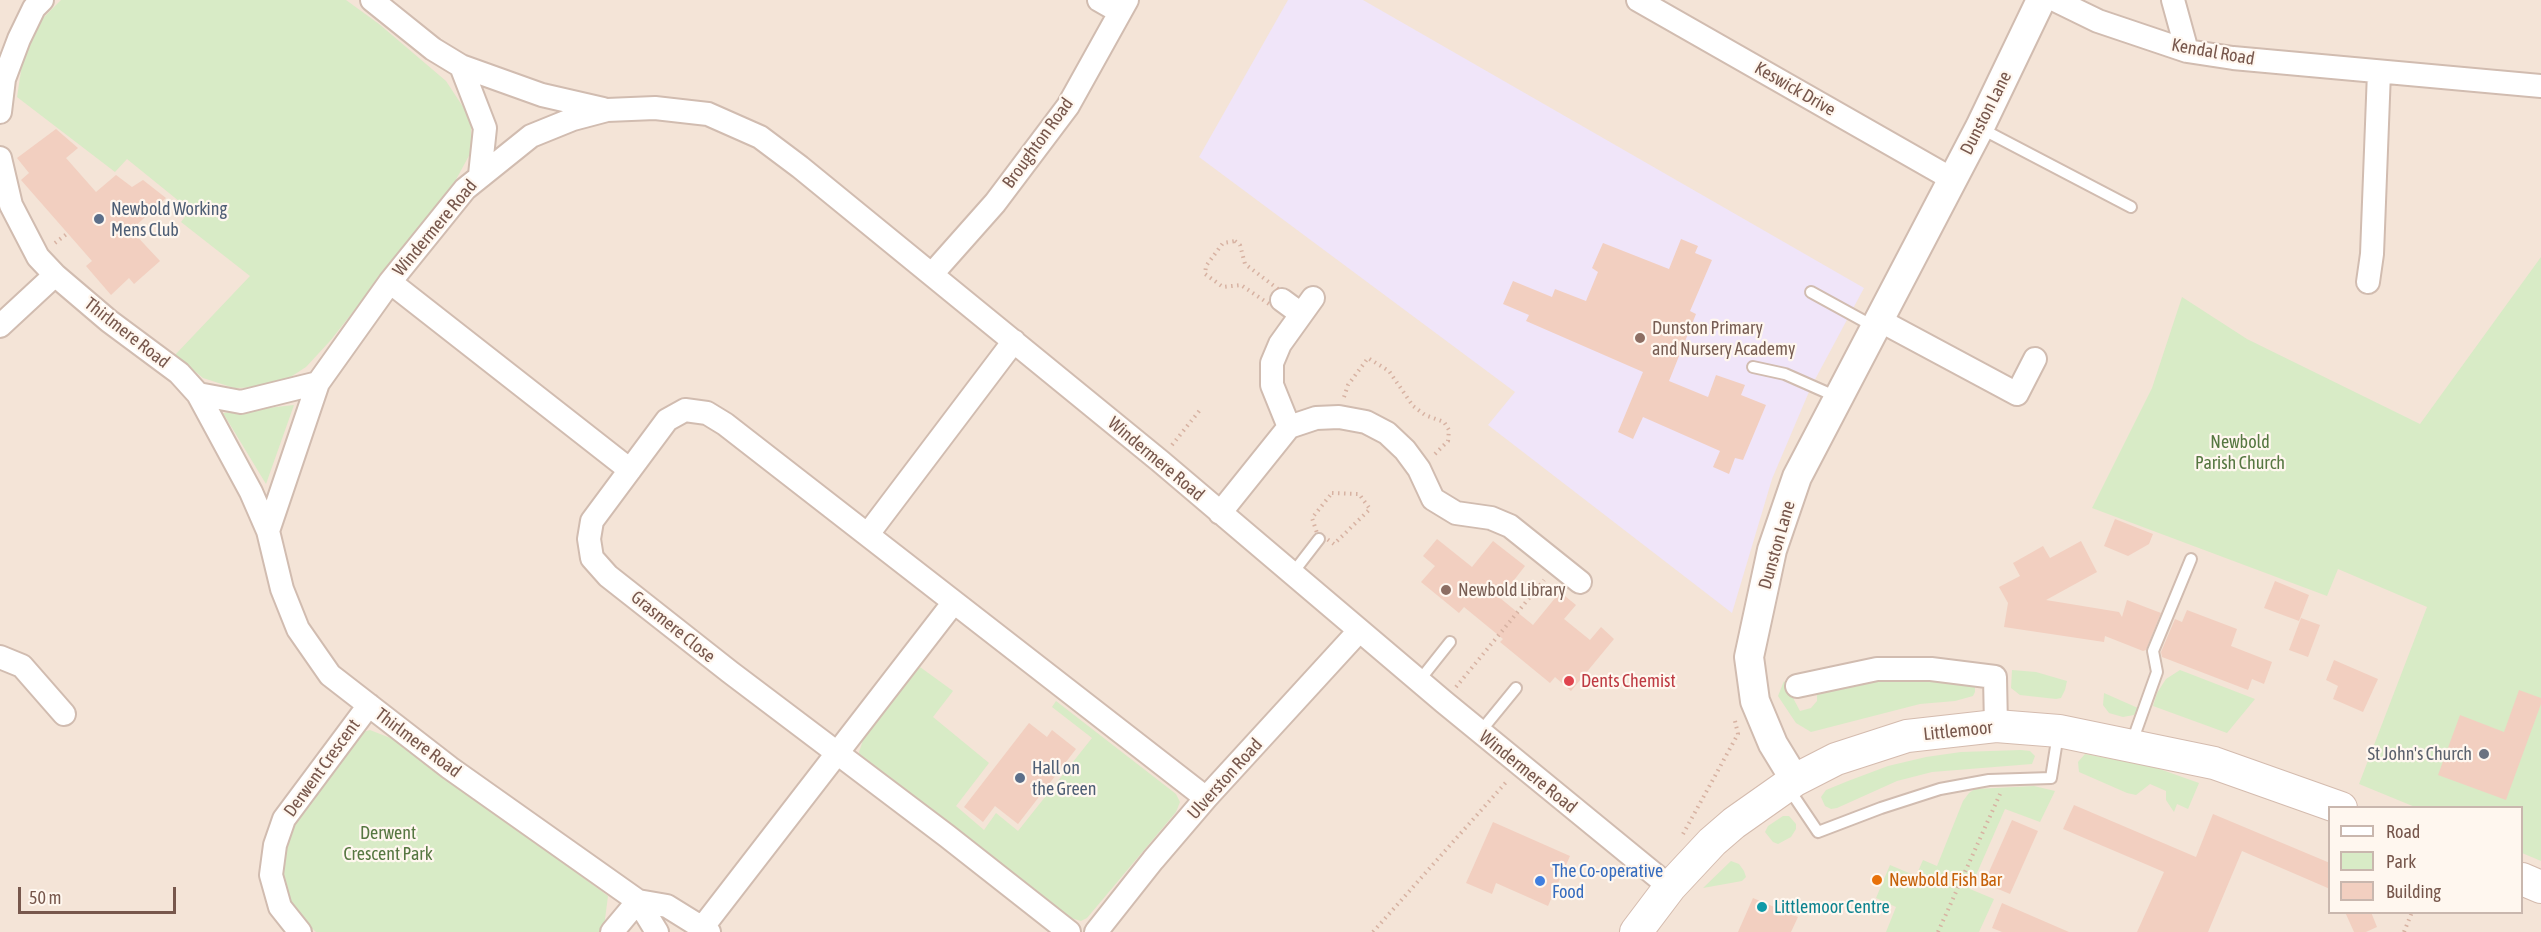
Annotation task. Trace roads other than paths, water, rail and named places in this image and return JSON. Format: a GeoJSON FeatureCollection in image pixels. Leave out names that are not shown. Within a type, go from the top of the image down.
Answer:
{"type":"FeatureCollection","features":[{"type":"Feature","properties":{"kind":"main road","name":"Littlemoor"},"geometry":{"type":"LineString","coordinates":[[1636,932],[1670,887],[1717,837],[1791,783],[1836,759],[1907,736],[1996,726],[2059,731],[2214,763],[2338,806]]}},
{"type":"Feature","properties":{"kind":"main road"},"geometry":{"type":"LineString","coordinates":[[2523,879],[2541,887]]}},
{"type":"Feature","properties":{"kind":"street","name":"Windermere Road"},"geometry":{"type":"LineString","coordinates":[[372,0],[433,49],[461,66],[542,95],[607,110]]}},
{"type":"Feature","properties":{"kind":"street"},"geometry":{"type":"LineString","coordinates":[[1099,0],[1123,6]]}},
{"type":"Feature","properties":{"kind":"street","name":"Keswick Drive"},"geometry":{"type":"LineString","coordinates":[[1638,0],[1952,179]]}},
{"type":"Feature","properties":{"kind":"street","name":"Dunston Lane"},"geometry":{"type":"LineString","coordinates":[[1791,783],[1755,701],[1749,657],[1772,550],[1797,477],[1840,399],[1980,127],[2041,0]]}},
{"type":"Feature","properties":{"kind":"street","name":"Kendal Road"},"geometry":{"type":"LineString","coordinates":[[2055,0],[2098,21],[2187,51],[2233,58],[2541,86]]}},
{"type":"Feature","properties":{"kind":"street"},"geometry":{"type":"LineString","coordinates":[[2173,0],[2187,51]]}},
{"type":"Feature","properties":{"kind":"street"},"geometry":{"type":"LineString","coordinates":[[0,112],[4,79],[34,3]]}},
{"type":"Feature","properties":{"kind":"street","name":"Broughton Road"},"geometry":{"type":"LineString","coordinates":[[932,274],[995,203],[1068,106],[1123,6]]}},
{"type":"Feature","properties":{"kind":"street","name":"Windermere Road"},"geometry":{"type":"LineString","coordinates":[[461,66],[485,128],[480,175]]}},
{"type":"Feature","properties":{"kind":"street"},"geometry":{"type":"LineString","coordinates":[[2368,282],[2372,254],[2379,72]]}},
{"type":"Feature","properties":{"kind":"street","name":"Windermere Road"},"geometry":{"type":"LineString","coordinates":[[390,282],[465,189],[480,175],[531,136],[573,119],[607,110],[655,108],[708,114],[760,137],[932,274],[1160,461],[1359,631],[1670,887]]}},
{"type":"Feature","properties":{"kind":"street","name":"Thirlmere Road"},"geometry":{"type":"LineString","coordinates":[[0,158],[10,205],[38,257],[55,275],[109,321],[179,373],[198,394],[251,492],[268,531],[282,589],[298,629],[330,675],[450,768],[638,901],[657,932]]}},
{"type":"Feature","properties":{"kind":"street"},"geometry":{"type":"LineString","coordinates":[[0,326],[55,275]]}},
{"type":"Feature","properties":{"kind":"street"},"geometry":{"type":"LineString","coordinates":[[268,531],[318,382],[390,282],[630,470]]}},
{"type":"Feature","properties":{"kind":"street"},"geometry":{"type":"LineString","coordinates":[[1282,300],[1307,306],[1280,344],[1272,363],[1272,385],[1289,427]]}},
{"type":"Feature","properties":{"kind":"street"},"geometry":{"type":"LineString","coordinates":[[1878,324],[2017,394],[2035,359]]}},
{"type":"Feature","properties":{"kind":"street"},"geometry":{"type":"LineString","coordinates":[[868,534],[1014,341]]}},
{"type":"Feature","properties":{"kind":"street"},"geometry":{"type":"LineString","coordinates":[[198,394],[241,402],[318,382]]}},
{"type":"Feature","properties":{"kind":"street","name":"Grasmere Close"},"geometry":{"type":"LineString","coordinates":[[1069,932],[839,753],[729,672],[608,576],[592,558],[589,539],[592,521],[667,420],[685,410],[707,413],[868,534],[1206,798]]}},
{"type":"Feature","properties":{"kind":"street"},"geometry":{"type":"LineString","coordinates":[[1220,513],[1289,427],[1316,418],[1339,417],[1366,422],[1388,433],[1405,450],[1419,468],[1433,499],[1456,513],[1491,518],[1510,526],[1580,582]]}},
{"type":"Feature","properties":{"kind":"street"},"geometry":{"type":"LineString","coordinates":[[706,930],[954,602]]}},
{"type":"Feature","properties":{"kind":"street","name":"Ulverston Road"},"geometry":{"type":"LineString","coordinates":[[1096,932],[1206,798],[1359,631]]}},
{"type":"Feature","properties":{"kind":"street"},"geometry":{"type":"LineString","coordinates":[[0,657],[22,666],[64,714]]}},
{"type":"Feature","properties":{"kind":"street"},"geometry":{"type":"LineString","coordinates":[[1797,686],[1877,669],[1932,669],[1995,677],[1996,726]]}},
{"type":"Feature","properties":{"kind":"street","name":"Derwent Crescent"},"geometry":{"type":"LineString","coordinates":[[300,932],[280,907],[271,875],[275,845],[284,819],[369,705]]}},
{"type":"Feature","properties":{"kind":"street"},"geometry":{"type":"LineString","coordinates":[[612,932],[638,901]]}},
{"type":"Feature","properties":{"kind":"street","name":"Thirlmere Road"},"geometry":{"type":"LineString","coordinates":[[638,901],[668,906],[706,930]]}},
{"type":"Feature","properties":{"kind":"lane"},"geometry":{"type":"LineString","coordinates":[[1980,127],[2131,207]]}},
{"type":"Feature","properties":{"kind":"lane"},"geometry":{"type":"LineString","coordinates":[[1811,292],[1878,324]]}},
{"type":"Feature","properties":{"kind":"lane"},"geometry":{"type":"LineString","coordinates":[[1753,367],[1785,374],[1840,399]]}},
{"type":"Feature","properties":{"kind":"lane"},"geometry":{"type":"LineString","coordinates":[[1292,574],[1319,539]]}},
{"type":"Feature","properties":{"kind":"lane"},"geometry":{"type":"LineString","coordinates":[[2131,746],[2157,672],[2153,651],[2191,559]]}},
{"type":"Feature","properties":{"kind":"lane"},"geometry":{"type":"LineString","coordinates":[[1419,681],[1450,642]]}},
{"type":"Feature","properties":{"kind":"lane"},"geometry":{"type":"LineString","coordinates":[[1480,732],[1516,688]]}},
{"type":"Feature","properties":{"kind":"lane"},"geometry":{"type":"LineString","coordinates":[[1791,783],[1818,832],[1940,789],[1989,780],[2052,778],[2059,731]]}},
{"type":"Feature","properties":{"kind":"place","name":"Newbold Working Mens Club"},"geometry":{"type":"Point","coordinates":[99,219]}},
{"type":"Feature","properties":{"kind":"place","name":"Dunston Primary and Nursery Academy"},"geometry":{"type":"Point","coordinates":[1640,338]}},
{"type":"Feature","properties":{"kind":"place","name":"Newbold Library"},"geometry":{"type":"Point","coordinates":[1446,590]}},
{"type":"Feature","properties":{"kind":"place","name":"Dents Chemist"},"geometry":{"type":"Point","coordinates":[1569,681]}},
{"type":"Feature","properties":{"kind":"place","name":"St John's Church"},"geometry":{"type":"Point","coordinates":[2484,754]}},
{"type":"Feature","properties":{"kind":"place","name":"Hall on the Green"},"geometry":{"type":"Point","coordinates":[1020,778]}},
{"type":"Feature","properties":{"kind":"place","name":"Newbold Fish Bar"},"geometry":{"type":"Point","coordinates":[1877,880]}},
{"type":"Feature","properties":{"kind":"place","name":"The Co-operative Food"},"geometry":{"type":"Point","coordinates":[1540,881]}},
{"type":"Feature","properties":{"kind":"place","name":"Littlemoor Centre"},"geometry":{"type":"Point","coordinates":[1762,907]}},
{"type":"Feature","properties":{"kind":"park label","name":"Newbold Parish Church"},"geometry":{"type":"Point","coordinates":[2240,452]}},
{"type":"Feature","properties":{"kind":"park label","name":"Derwent Crescent Park"},"geometry":{"type":"Point","coordinates":[388,843]}}]}
